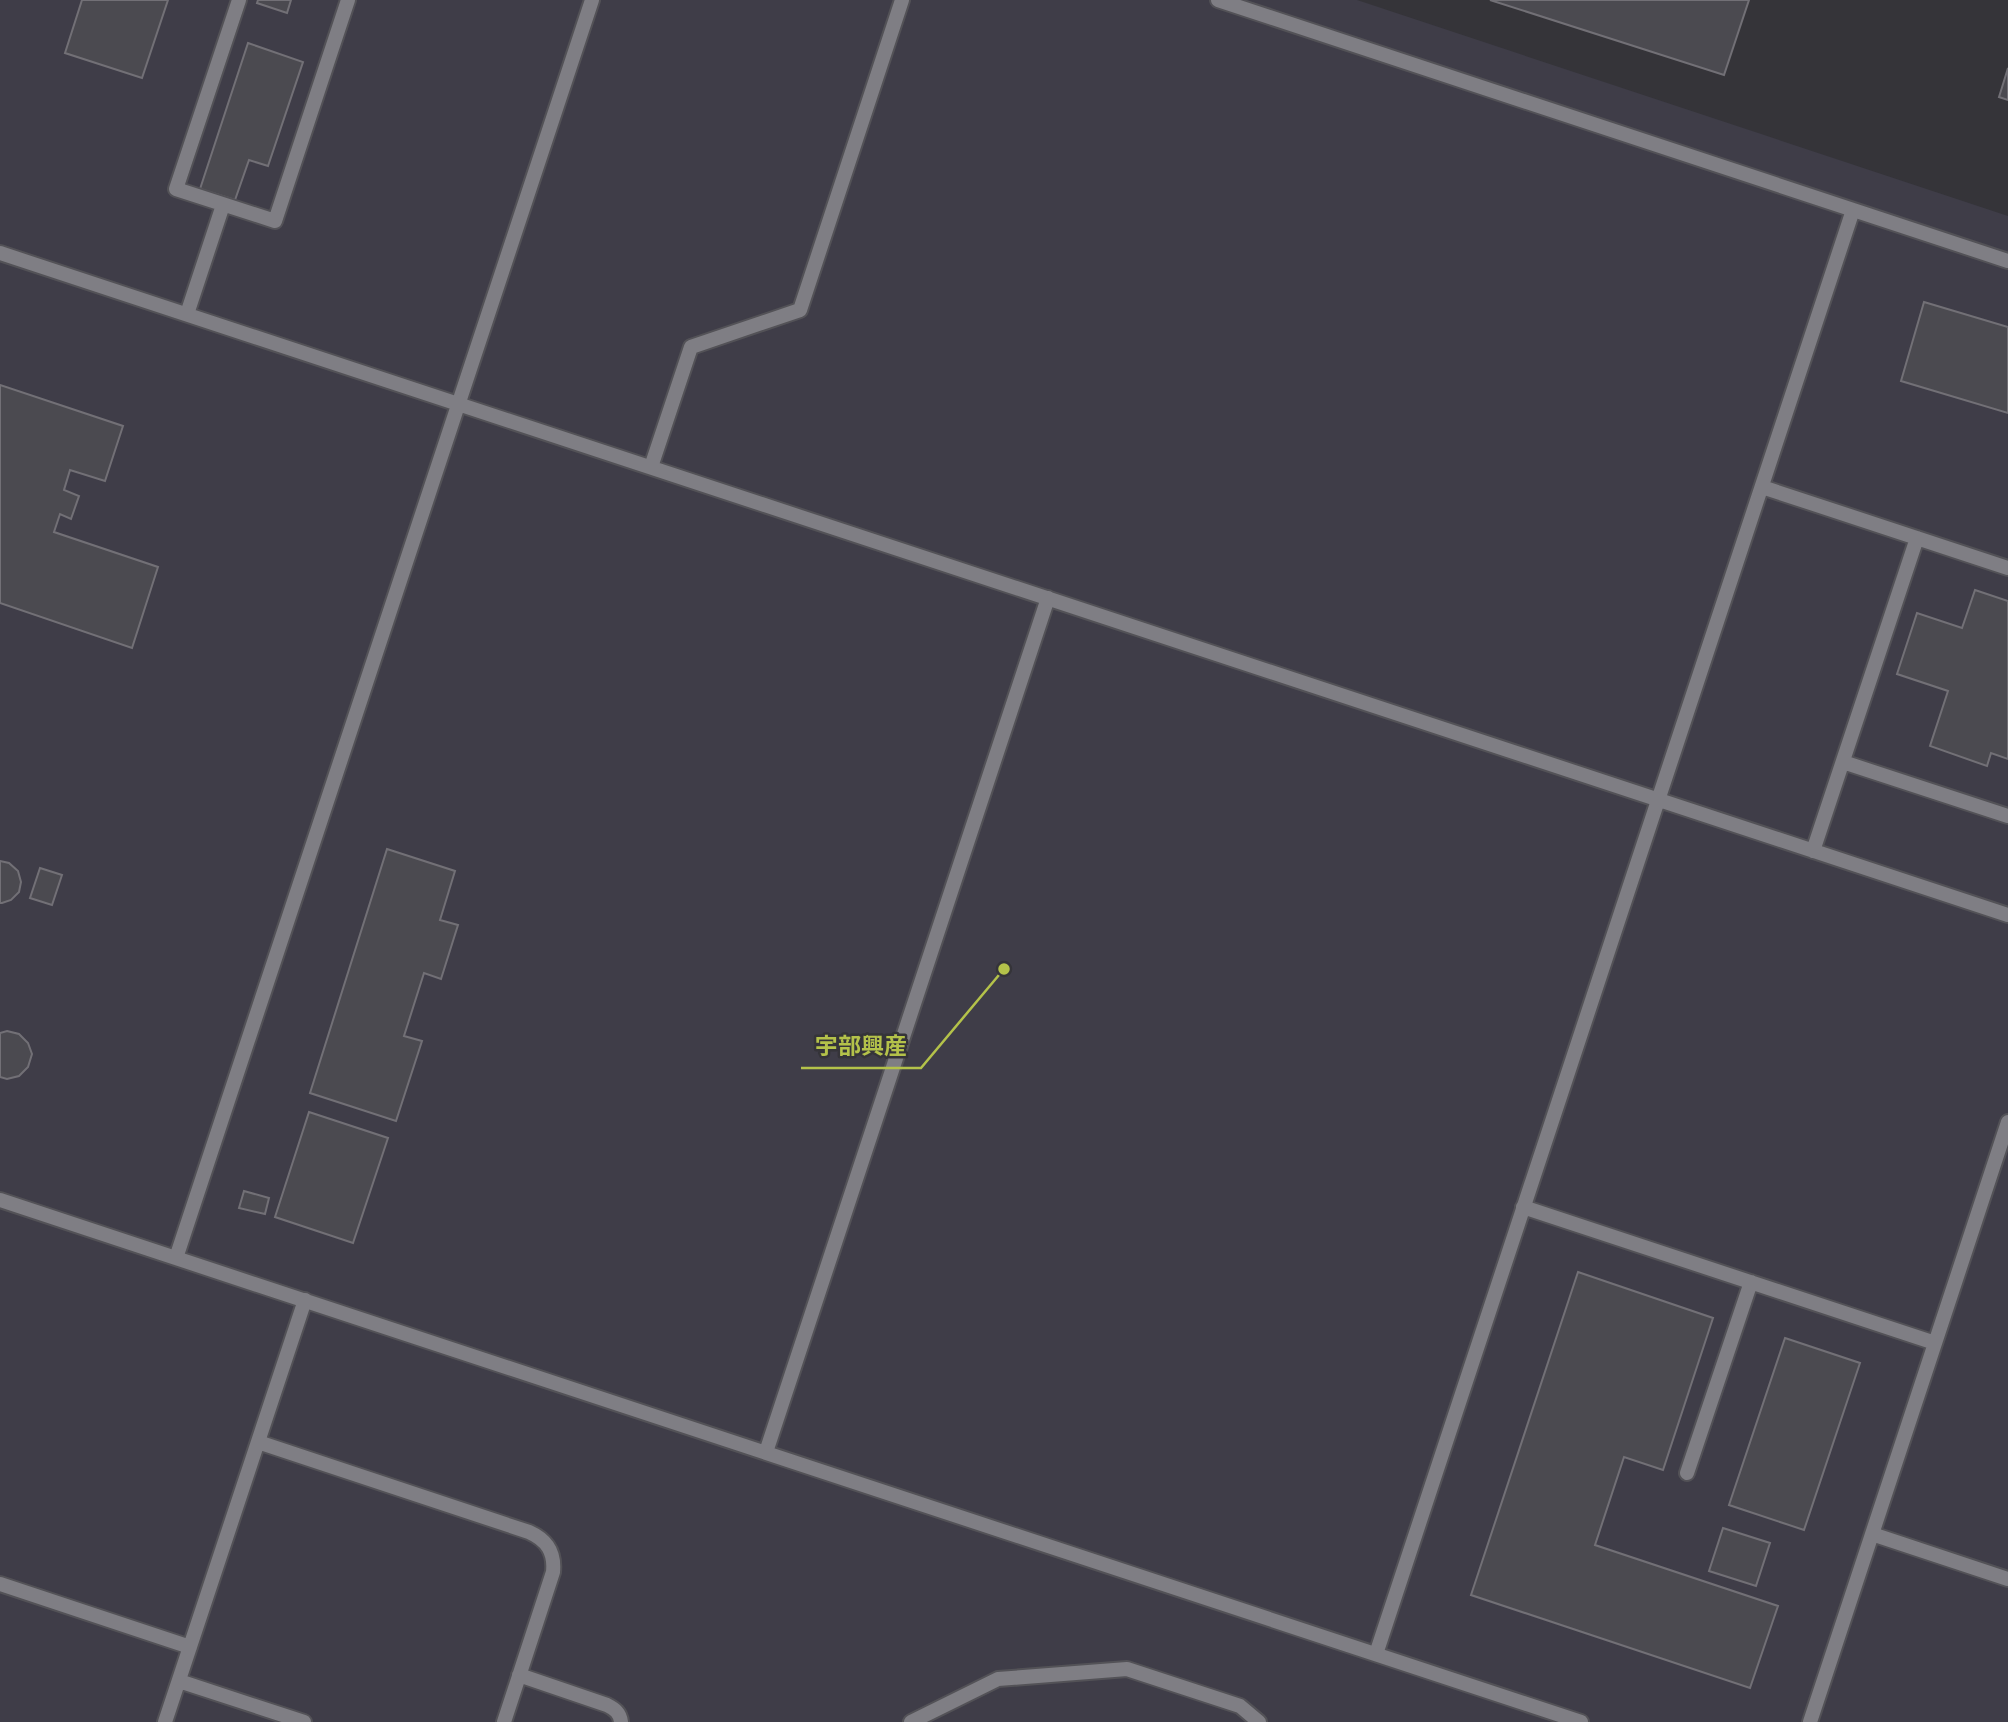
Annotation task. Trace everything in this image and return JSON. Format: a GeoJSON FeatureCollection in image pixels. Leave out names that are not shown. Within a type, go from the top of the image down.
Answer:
{"type":"FeatureCollection","features":[{"type":"Feature","properties":{"kind":"lane"},"geometry":{"type":"LineString","coordinates":[[239,0],[176,189],[275,221],[348,0]]}},
{"type":"Feature","properties":{"kind":"lane"},"geometry":{"type":"LineString","coordinates":[[176,1258],[592,0]]}},
{"type":"Feature","properties":{"kind":"lane"},"geometry":{"type":"LineString","coordinates":[[651,467],[691,347],[800,310],[902,0]]}},
{"type":"Feature","properties":{"kind":"lane"},"geometry":{"type":"LineString","coordinates":[[1218,0],[2008,261]]}},
{"type":"Feature","properties":{"kind":"lane"},"geometry":{"type":"LineString","coordinates":[[187,314],[223,205]]}},
{"type":"Feature","properties":{"kind":"lane"},"geometry":{"type":"LineString","coordinates":[[1376,1654],[1853,210]]}},
{"type":"Feature","properties":{"kind":"lane"},"geometry":{"type":"LineString","coordinates":[[0,253],[2008,915]]}},
{"type":"Feature","properties":{"kind":"lane"},"geometry":{"type":"LineString","coordinates":[[1762,487],[2008,568]]}},
{"type":"Feature","properties":{"kind":"lane"},"geometry":{"type":"LineString","coordinates":[[1813,851],[1917,538]]}},
{"type":"Feature","properties":{"kind":"lane"},"geometry":{"type":"LineString","coordinates":[[766,1452],[1048,598]]}},
{"type":"Feature","properties":{"kind":"lane"},"geometry":{"type":"LineString","coordinates":[[1843,762],[2008,816]]}},
{"type":"Feature","properties":{"kind":"lane"},"geometry":{"type":"LineString","coordinates":[[1810,1722],[2008,1122]]}},
{"type":"Feature","properties":{"kind":"lane"},"geometry":{"type":"LineString","coordinates":[[0,1200],[1581,1722]]}},
{"type":"Feature","properties":{"kind":"lane"},"geometry":{"type":"LineString","coordinates":[[1524,1207],[1935,1343]]}},
{"type":"Feature","properties":{"kind":"lane"},"geometry":{"type":"LineString","coordinates":[[1687,1473],[1751,1282]]}},
{"type":"Feature","properties":{"kind":"lane"},"geometry":{"type":"LineString","coordinates":[[165,1722],[305,1300]]}},
{"type":"Feature","properties":{"kind":"lane"},"geometry":{"type":"LineString","coordinates":[[258,1442],[529,1532],[542,1539],[554,1558],[553,1572],[504,1722]]}},
{"type":"Feature","properties":{"kind":"lane"},"geometry":{"type":"LineString","coordinates":[[1872,1534],[2008,1579]]}},
{"type":"Feature","properties":{"kind":"lane"},"geometry":{"type":"LineString","coordinates":[[0,1584],[190,1647]]}},
{"type":"Feature","properties":{"kind":"lane"},"geometry":{"type":"LineString","coordinates":[[911,1722],[998,1679],[1127,1669],[1240,1706],[1259,1722]]}},
{"type":"Feature","properties":{"kind":"lane"},"geometry":{"type":"LineString","coordinates":[[519,1675],[607,1705],[617,1711],[621,1722]]}},
{"type":"Feature","properties":{"kind":"lane"},"geometry":{"type":"LineString","coordinates":[[179,1681],[304,1722]]}},
{"type":"Feature","properties":{"kind":"shaded area"},"geometry":{"type":"Polygon","coordinates":[[[0,0],[1357,0],[2008,216],[2008,1722],[0,1722],[0,0]]]}},
{"type":"Feature","properties":{"kind":"building"},"geometry":{"type":"Polygon","coordinates":[[[82,0],[168,0],[142,78],[65,53],[82,0]]]}},
{"type":"Feature","properties":{"kind":"building"},"geometry":{"type":"Polygon","coordinates":[[[258,0],[291,0],[287,13],[257,3],[258,0]]]}},
{"type":"Feature","properties":{"kind":"building"},"geometry":{"type":"Polygon","coordinates":[[[1490,0],[1749,0],[1724,75],[1490,0]]]}},
{"type":"Feature","properties":{"kind":"building"},"geometry":{"type":"Polygon","coordinates":[[[248,43],[303,62],[268,166],[249,160],[235,200],[200,189],[248,43]]]}},
{"type":"Feature","properties":{"kind":"building"},"geometry":{"type":"Polygon","coordinates":[[[2008,68],[2008,100],[1999,97],[2008,68]]]}},
{"type":"Feature","properties":{"kind":"building"},"geometry":{"type":"Polygon","coordinates":[[[1924,302],[2008,327],[2008,413],[1901,381],[1924,302]]]}},
{"type":"Feature","properties":{"kind":"building"},"geometry":{"type":"Polygon","coordinates":[[[0,385],[123,426],[105,481],[70,470],[64,490],[79,496],[71,519],[60,514],[54,532],[158,567],[132,648],[0,603],[0,385]]]}},
{"type":"Feature","properties":{"kind":"building"},"geometry":{"type":"Polygon","coordinates":[[[1975,590],[2008,601],[2008,759],[1991,753],[1987,766],[1930,746],[1948,691],[1897,674],[1917,613],[1962,628],[1975,590]]]}},
{"type":"Feature","properties":{"kind":"building"},"geometry":{"type":"Polygon","coordinates":[[[387,849],[455,871],[440,920],[458,925],[441,979],[424,973],[404,1036],[422,1041],[396,1121],[310,1093],[387,849]]]}},
{"type":"Feature","properties":{"kind":"building"},"geometry":{"type":"Polygon","coordinates":[[[0,861],[9,863],[18,871],[21,882],[19,892],[11,900],[2,903],[0,903],[0,861]]]}},
{"type":"Feature","properties":{"kind":"building"},"geometry":{"type":"Polygon","coordinates":[[[40,868],[62,875],[52,905],[30,898],[40,868]]]}},
{"type":"Feature","properties":{"kind":"building"},"geometry":{"type":"Polygon","coordinates":[[[7,1031],[19,1034],[28,1043],[32,1054],[28,1067],[19,1076],[7,1079],[0,1077],[0,1033],[7,1031]]]}},
{"type":"Feature","properties":{"kind":"building"},"geometry":{"type":"Polygon","coordinates":[[[309,1112],[388,1138],[353,1243],[275,1217],[309,1112]]]}},
{"type":"Feature","properties":{"kind":"building"},"geometry":{"type":"Polygon","coordinates":[[[244,1191],[269,1198],[265,1214],[239,1208],[244,1191]]]}},
{"type":"Feature","properties":{"kind":"building"},"geometry":{"type":"Polygon","coordinates":[[[1578,1272],[1713,1318],[1663,1470],[1624,1457],[1595,1545],[1778,1606],[1750,1688],[1471,1595],[1578,1272]]]}},
{"type":"Feature","properties":{"kind":"building"},"geometry":{"type":"Polygon","coordinates":[[[1785,1338],[1860,1363],[1804,1530],[1729,1505],[1785,1338]]]}},
{"type":"Feature","properties":{"kind":"building"},"geometry":{"type":"Polygon","coordinates":[[[1723,1528],[1770,1543],[1756,1586],[1709,1571],[1723,1528]]]}},
{"type":"Feature","properties":{"kind":"place","name":"宇部興産"},"geometry":{"type":"Point","coordinates":[1004,969]}}]}
